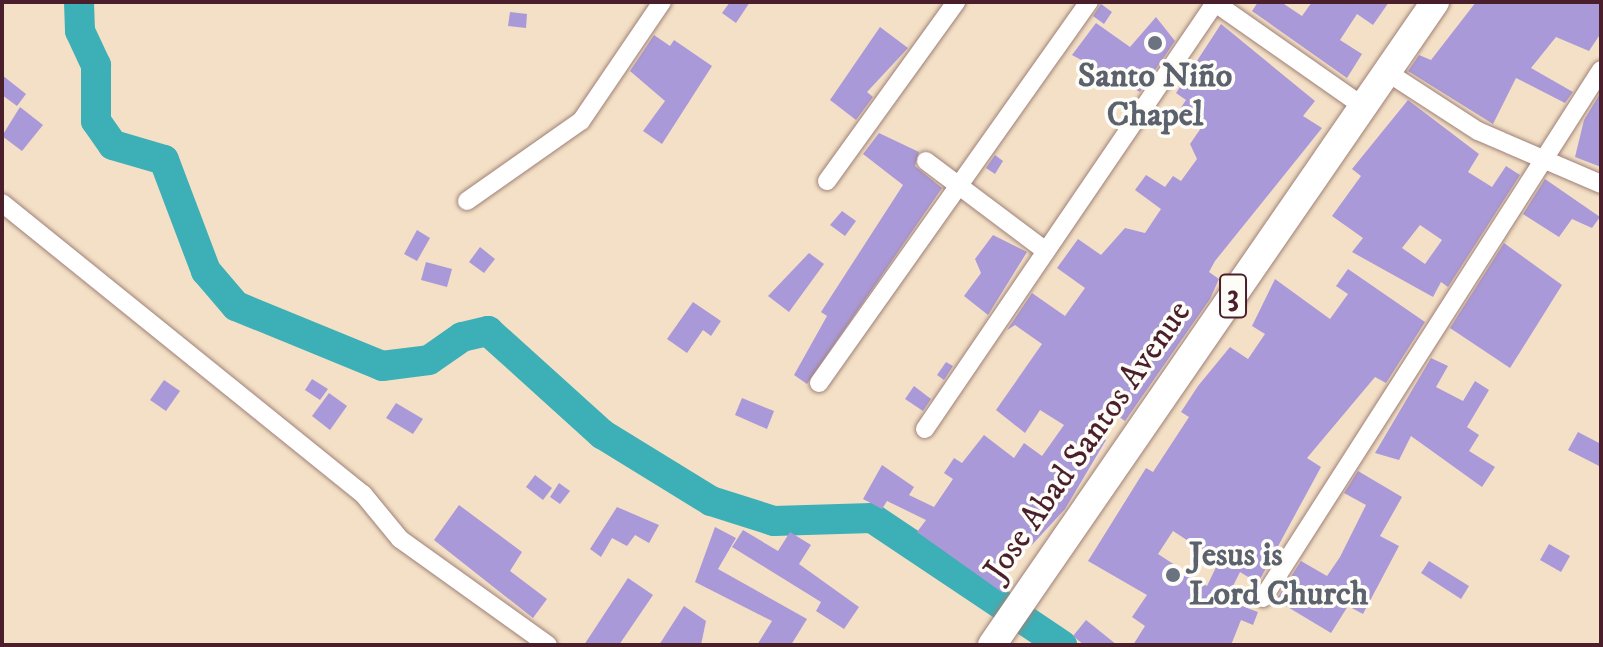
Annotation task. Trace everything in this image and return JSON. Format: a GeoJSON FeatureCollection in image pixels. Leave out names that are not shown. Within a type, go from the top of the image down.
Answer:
{"type":"FeatureCollection","features":[{"type":"Feature","properties":{"kind":"highway","name":"Jose Abad Santos Avenue"},"geometry":{"type":"LineString","coordinates":[[995,639],[1435,2]]}},
{"type":"Feature","properties":{"kind":"street"},"geometry":{"type":"LineString","coordinates":[[467,201],[581,121],[662,2]]}},
{"type":"Feature","properties":{"kind":"street"},"geometry":{"type":"LineString","coordinates":[[827,181],[956,2]]}},
{"type":"Feature","properties":{"kind":"street"},"geometry":{"type":"LineString","coordinates":[[819,383],[1089,2]]}},
{"type":"Feature","properties":{"kind":"street"},"geometry":{"type":"LineString","coordinates":[[925,429],[1042,248],[1215,2],[1239,8],[1364,107]]}},
{"type":"Feature","properties":{"kind":"street"},"geometry":{"type":"LineString","coordinates":[[1263,598],[1601,70]]}},
{"type":"Feature","properties":{"kind":"street"},"geometry":{"type":"LineString","coordinates":[[1387,72],[1478,131],[1601,184]]}},
{"type":"Feature","properties":{"kind":"street"},"geometry":{"type":"LineString","coordinates":[[926,161],[1042,248]]}},
{"type":"Feature","properties":{"kind":"street"},"geometry":{"type":"LineString","coordinates":[[2,203],[363,494],[400,539],[548,645]]}},
{"type":"Feature","properties":{"kind":"building"},"geometry":{"type":"Polygon","coordinates":[[[730,2],[750,2],[736,23],[722,13],[730,2]]]}},
{"type":"Feature","properties":{"kind":"building"},"geometry":{"type":"Polygon","coordinates":[[[1258,2],[1281,2],[1302,16],[1312,2],[1389,2],[1373,25],[1357,14],[1340,40],[1362,54],[1347,78],[1252,11],[1258,2]]]}},
{"type":"Feature","properties":{"kind":"building"},"geometry":{"type":"Polygon","coordinates":[[[1476,2],[1601,2],[1601,33],[1589,51],[1556,37],[1531,68],[1573,92],[1565,103],[1516,78],[1493,124],[1408,71],[1419,55],[1431,60],[1476,2]]]}},
{"type":"Feature","properties":{"kind":"building"},"geometry":{"type":"Polygon","coordinates":[[[1101,4],[1112,12],[1104,24],[1093,16],[1101,4]]]}},
{"type":"Feature","properties":{"kind":"building"},"geometry":{"type":"Polygon","coordinates":[[[510,12],[527,14],[526,28],[508,26],[510,12]]]}},
{"type":"Feature","properties":{"kind":"building"},"geometry":{"type":"Polygon","coordinates":[[[1156,17],[1175,41],[1140,92],[1072,55],[1096,23],[1130,47],[1156,17]]]}},
{"type":"Feature","properties":{"kind":"building"},"geometry":{"type":"Polygon","coordinates":[[[1221,24],[1315,101],[1303,116],[1322,128],[1215,261],[1209,272],[1219,279],[1210,299],[1125,421],[1112,412],[1097,434],[1106,440],[1065,509],[1031,546],[1008,545],[993,567],[1012,581],[1003,593],[917,532],[926,520],[887,501],[882,509],[863,499],[882,465],[914,487],[909,495],[934,507],[953,479],[944,473],[954,458],[962,463],[984,435],[1014,458],[1024,443],[1042,456],[1064,425],[1040,410],[1025,433],[996,410],[1042,344],[1015,325],[1007,330],[1032,293],[1065,316],[1085,288],[1057,268],[1078,239],[1101,255],[1125,228],[1145,233],[1161,209],[1135,190],[1146,175],[1165,187],[1173,176],[1181,181],[1197,159],[1190,144],[1201,128],[1178,112],[1186,100],[1176,93],[1221,24]]]}},
{"type":"Feature","properties":{"kind":"building"},"geometry":{"type":"Polygon","coordinates":[[[880,27],[908,48],[867,92],[873,97],[856,120],[830,100],[880,27]]]}},
{"type":"Feature","properties":{"kind":"building"},"geometry":{"type":"Polygon","coordinates":[[[654,35],[670,46],[674,40],[712,66],[662,144],[643,131],[665,101],[630,71],[654,35]]]}},
{"type":"Feature","properties":{"kind":"building"},"geometry":{"type":"Polygon","coordinates":[[[2,75],[26,94],[17,106],[2,95],[2,75]]]}},
{"type":"Feature","properties":{"kind":"building"},"geometry":{"type":"Polygon","coordinates":[[[1601,92],[1601,167],[1575,157],[1584,120],[1601,92]]]}},
{"type":"Feature","properties":{"kind":"building"},"geometry":{"type":"Polygon","coordinates":[[[1408,100],[1479,154],[1468,172],[1492,187],[1506,166],[1520,175],[1448,287],[1441,282],[1433,297],[1352,252],[1363,238],[1332,216],[1361,176],[1352,169],[1408,100]],[[1420,225],[1402,248],[1425,264],[1442,240],[1420,225]]]}},
{"type":"Feature","properties":{"kind":"building"},"geometry":{"type":"Polygon","coordinates":[[[20,107],[43,125],[22,151],[2,136],[20,107]]]}},
{"type":"Feature","properties":{"kind":"building"},"geometry":{"type":"Polygon","coordinates":[[[879,133],[919,152],[915,166],[942,188],[807,384],[794,375],[827,316],[821,312],[903,185],[863,154],[879,133]]]}},
{"type":"Feature","properties":{"kind":"building"},"geometry":{"type":"Polygon","coordinates":[[[995,155],[1003,161],[995,174],[986,168],[995,155]]]}},
{"type":"Feature","properties":{"kind":"building"},"geometry":{"type":"Polygon","coordinates":[[[1545,179],[1600,217],[1592,228],[1572,219],[1559,237],[1523,214],[1545,179]]]}},
{"type":"Feature","properties":{"kind":"building"},"geometry":{"type":"Polygon","coordinates":[[[842,211],[856,221],[845,236],[830,225],[842,211]]]}},
{"type":"Feature","properties":{"kind":"building"},"geometry":{"type":"Polygon","coordinates":[[[417,230],[430,238],[417,261],[404,254],[417,230]]]}},
{"type":"Feature","properties":{"kind":"building"},"geometry":{"type":"Polygon","coordinates":[[[993,235],[1027,252],[988,315],[964,296],[981,273],[975,259],[993,235]]]}},
{"type":"Feature","properties":{"kind":"building"},"geometry":{"type":"Polygon","coordinates":[[[1504,243],[1562,285],[1510,368],[1450,328],[1504,243]]]}},
{"type":"Feature","properties":{"kind":"building"},"geometry":{"type":"Polygon","coordinates":[[[480,247],[495,259],[484,273],[469,262],[480,247]]]}},
{"type":"Feature","properties":{"kind":"building"},"geometry":{"type":"Polygon","coordinates":[[[809,253],[824,264],[789,312],[768,296],[809,253]]]}},
{"type":"Feature","properties":{"kind":"building"},"geometry":{"type":"Polygon","coordinates":[[[426,262],[452,269],[447,287],[421,280],[426,262]]]}},
{"type":"Feature","properties":{"kind":"building"},"geometry":{"type":"Polygon","coordinates":[[[1348,269],[1425,322],[1386,383],[1375,377],[1307,458],[1321,467],[1258,583],[1240,572],[1226,600],[1258,612],[1253,625],[1241,620],[1231,645],[1133,645],[1145,626],[1132,617],[1147,595],[1088,561],[1146,468],[1153,472],[1189,417],[1181,412],[1198,386],[1230,347],[1248,359],[1265,334],[1252,326],[1275,279],[1330,319],[1348,294],[1336,286],[1348,269]],[[1173,531],[1158,554],[1207,586],[1219,561],[1173,531]]]}},
{"type":"Feature","properties":{"kind":"building"},"geometry":{"type":"Polygon","coordinates":[[[693,302],[721,321],[711,336],[703,330],[687,353],[667,339],[693,302]]]}},
{"type":"Feature","properties":{"kind":"building"},"geometry":{"type":"Polygon","coordinates":[[[1431,358],[1448,366],[1436,387],[1463,401],[1475,381],[1489,390],[1467,427],[1479,435],[1469,451],[1495,467],[1482,487],[1411,436],[1399,460],[1375,453],[1431,358]]]}},
{"type":"Feature","properties":{"kind":"building"},"geometry":{"type":"Polygon","coordinates":[[[946,362],[953,366],[944,380],[937,375],[946,362]]]}},
{"type":"Feature","properties":{"kind":"building"},"geometry":{"type":"Polygon","coordinates":[[[312,379],[328,389],[320,400],[305,390],[312,379]]]}},
{"type":"Feature","properties":{"kind":"building"},"geometry":{"type":"Polygon","coordinates":[[[164,380],[180,391],[166,411],[150,400],[164,380]]]}},
{"type":"Feature","properties":{"kind":"building"},"geometry":{"type":"Polygon","coordinates":[[[914,386],[931,399],[923,411],[905,399],[914,386]]]}},
{"type":"Feature","properties":{"kind":"building"},"geometry":{"type":"Polygon","coordinates":[[[329,393],[347,406],[330,430],[312,416],[329,393]]]}},
{"type":"Feature","properties":{"kind":"building"},"geometry":{"type":"Polygon","coordinates":[[[742,398],[774,411],[767,429],[735,415],[742,398]]]}},
{"type":"Feature","properties":{"kind":"building"},"geometry":{"type":"Polygon","coordinates":[[[396,403],[423,419],[413,434],[386,418],[396,403]]]}},
{"type":"Feature","properties":{"kind":"building"},"geometry":{"type":"Polygon","coordinates":[[[1578,432],[1601,444],[1601,467],[1568,450],[1578,432]]]}},
{"type":"Feature","properties":{"kind":"building"},"geometry":{"type":"Polygon","coordinates":[[[1358,471],[1402,497],[1380,536],[1399,546],[1363,614],[1348,606],[1331,633],[1276,600],[1301,561],[1327,576],[1340,557],[1366,505],[1344,493],[1358,471]]]}},
{"type":"Feature","properties":{"kind":"building"},"geometry":{"type":"Polygon","coordinates":[[[535,475],[552,488],[543,500],[526,487],[535,475]]]}},
{"type":"Feature","properties":{"kind":"building"},"geometry":{"type":"Polygon","coordinates":[[[559,483],[570,491],[560,504],[550,497],[559,483]]]}},
{"type":"Feature","properties":{"kind":"building"},"geometry":{"type":"Polygon","coordinates":[[[459,505],[522,552],[510,571],[547,599],[533,618],[434,540],[459,505]]]}},
{"type":"Feature","properties":{"kind":"building"},"geometry":{"type":"Polygon","coordinates":[[[617,507],[659,525],[649,543],[635,535],[627,546],[612,538],[601,557],[590,549],[617,507]]]}},
{"type":"Feature","properties":{"kind":"building"},"geometry":{"type":"Polygon","coordinates":[[[715,527],[736,538],[718,569],[807,619],[791,645],[757,645],[772,621],[695,582],[715,527]]]}},
{"type":"Feature","properties":{"kind":"building"},"geometry":{"type":"Polygon","coordinates":[[[743,530],[778,551],[790,532],[811,545],[799,564],[859,607],[844,629],[816,611],[821,602],[732,547],[743,530]]]}},
{"type":"Feature","properties":{"kind":"building"},"geometry":{"type":"Polygon","coordinates":[[[1549,544],[1570,556],[1561,572],[1540,560],[1549,544]]]}},
{"type":"Feature","properties":{"kind":"building"},"geometry":{"type":"Polygon","coordinates":[[[1429,561],[1469,586],[1461,599],[1421,573],[1429,561]]]}},
{"type":"Feature","properties":{"kind":"building"},"geometry":{"type":"Polygon","coordinates":[[[628,578],[653,595],[619,645],[584,645],[628,578]]]}},
{"type":"Feature","properties":{"kind":"building"},"geometry":{"type":"Polygon","coordinates":[[[684,606],[706,621],[701,645],[659,645],[684,606]]]}},
{"type":"Feature","properties":{"kind":"building"},"geometry":{"type":"Polygon","coordinates":[[[1086,620],[1117,645],[1084,645],[1073,636],[1086,620]]]}},
{"type":"Feature","properties":{"kind":"waterway"},"geometry":{"type":"LineString","coordinates":[[79,2],[80,31],[96,65],[96,121],[113,145],[164,160],[206,271],[236,306],[382,366],[429,360],[462,337],[488,331],[602,434],[711,501],[774,521],[872,518],[1062,645]]}},
{"type":"Feature","properties":{"kind":"place","name":"Santo Niño Chapel"},"geometry":{"type":"Point","coordinates":[1155,43]}},
{"type":"Feature","properties":{"kind":"place","name":"Jesus is Lord Church"},"geometry":{"type":"Point","coordinates":[1173,575]}}]}
